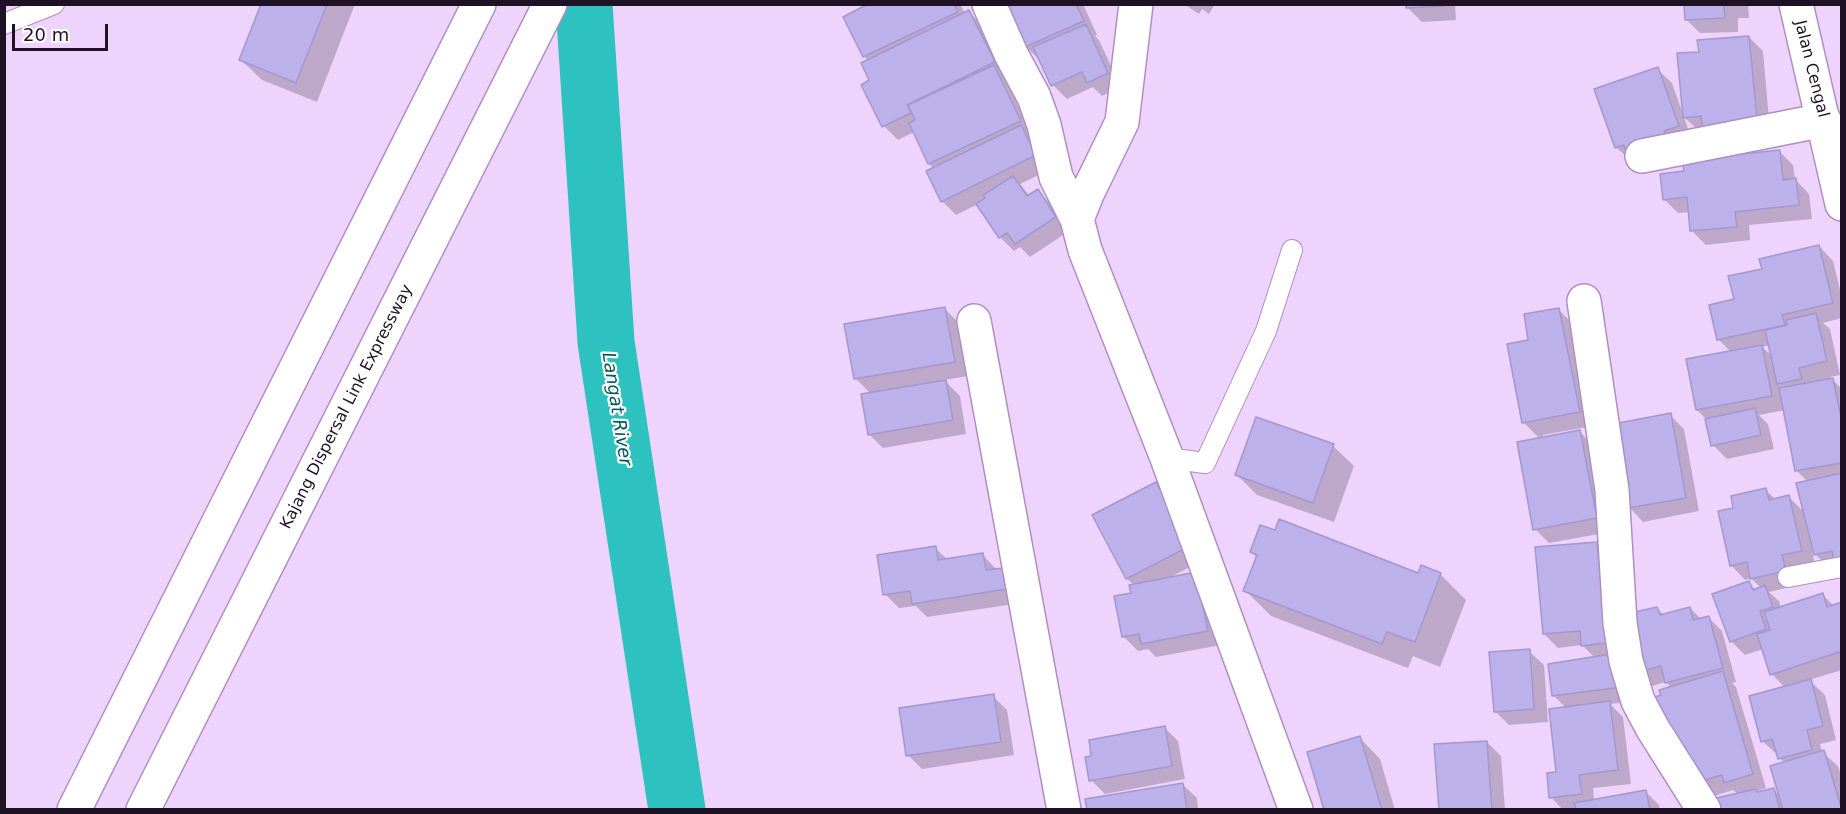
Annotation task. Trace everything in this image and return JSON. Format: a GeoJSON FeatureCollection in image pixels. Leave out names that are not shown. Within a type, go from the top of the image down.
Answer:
{"type":"FeatureCollection","features":[{"type":"Feature","properties":{"kind":"main road"},"geometry":{"type":"LineString","coordinates":[[80,799],[479,4]]}},
{"type":"Feature","properties":{"kind":"main road","name":"Kajang Dispersal Link Expressway"},"geometry":{"type":"LineString","coordinates":[[143,810],[550,4]]}},
{"type":"Feature","properties":{"kind":"main road"},"geometry":{"type":"LineString","coordinates":[[989,4],[1011,54],[1034,97],[1044,125],[1056,177],[1077,219],[1085,250],[1167,458],[1296,810]]}},
{"type":"Feature","properties":{"kind":"main road"},"geometry":{"type":"LineString","coordinates":[[1077,219],[1122,122],[1136,4]]}},
{"type":"Feature","properties":{"kind":"main road","name":"Jalan Cengal"},"geometry":{"type":"LineString","coordinates":[[1796,4],[1841,194]]}},
{"type":"Feature","properties":{"kind":"main road"},"geometry":{"type":"LineString","coordinates":[[1642,156],[1824,120]]}},
{"type":"Feature","properties":{"kind":"main road"},"geometry":{"type":"LineString","coordinates":[[1584,301],[1612,490],[1620,623],[1626,661],[1638,701],[1704,810]]}},
{"type":"Feature","properties":{"kind":"main road"},"geometry":{"type":"LineString","coordinates":[[974,321],[1064,810]]}},
{"type":"Feature","properties":{"kind":"lane"},"geometry":{"type":"LineString","coordinates":[[4,24],[54,4]]}},
{"type":"Feature","properties":{"kind":"lane"},"geometry":{"type":"LineString","coordinates":[[1167,458],[1205,463],[1266,331],[1292,250]]}},
{"type":"Feature","properties":{"kind":"lane"},"geometry":{"type":"LineString","coordinates":[[1788,577],[1842,567]]}},
{"type":"Feature","properties":{"kind":"building"},"geometry":{"type":"Polygon","coordinates":[[[261,4],[327,4],[296,83],[239,60],[261,4]]]}},
{"type":"Feature","properties":{"kind":"building"},"geometry":{"type":"Polygon","coordinates":[[[868,4],[954,4],[958,12],[863,57],[843,17],[868,4]]]}},
{"type":"Feature","properties":{"kind":"building"},"geometry":{"type":"Polygon","coordinates":[[[1006,4],[1076,4],[1084,21],[1025,47],[1006,4]]]}},
{"type":"Feature","properties":{"kind":"building"},"geometry":{"type":"Polygon","coordinates":[[[1406,4],[1443,4],[1443,6],[1406,8],[1406,4]]]}},
{"type":"Feature","properties":{"kind":"building"},"geometry":{"type":"Polygon","coordinates":[[[1684,4],[1732,4],[1724,5],[1725,18],[1685,20],[1684,4]]]}},
{"type":"Feature","properties":{"kind":"building"},"geometry":{"type":"Polygon","coordinates":[[[969,10],[995,62],[907,105],[911,113],[882,127],[861,85],[869,80],[861,63],[969,10]]]}},
{"type":"Feature","properties":{"kind":"building"},"geometry":{"type":"Polygon","coordinates":[[[1086,24],[1108,73],[1087,83],[1082,72],[1051,86],[1033,47],[1086,24]]]}},
{"type":"Feature","properties":{"kind":"building"},"geometry":{"type":"Polygon","coordinates":[[[1749,36],[1758,128],[1703,133],[1701,116],[1683,118],[1677,53],[1699,52],[1697,40],[1749,36]]]}},
{"type":"Feature","properties":{"kind":"building"},"geometry":{"type":"Polygon","coordinates":[[[994,65],[1021,121],[928,164],[909,123],[915,120],[908,105],[994,65]]]}},
{"type":"Feature","properties":{"kind":"building"},"geometry":{"type":"Polygon","coordinates":[[[1658,67],[1679,126],[1664,131],[1669,144],[1628,159],[1624,145],[1615,148],[1594,89],[1658,67]]]}},
{"type":"Feature","properties":{"kind":"building"},"geometry":{"type":"Polygon","coordinates":[[[1021,125],[1036,155],[941,202],[926,171],[1021,125]]]}},
{"type":"Feature","properties":{"kind":"building"},"geometry":{"type":"Polygon","coordinates":[[[1780,150],[1783,180],[1796,178],[1799,205],[1735,212],[1737,227],[1690,231],[1687,197],[1663,200],[1660,174],[1684,171],[1682,160],[1780,150]]]}},
{"type":"Feature","properties":{"kind":"building"},"geometry":{"type":"Polygon","coordinates":[[[1013,176],[1027,196],[1038,189],[1056,217],[1015,244],[1007,233],[999,238],[976,204],[985,198],[983,195],[1013,176]]]}},
{"type":"Feature","properties":{"kind":"building"},"geometry":{"type":"Polygon","coordinates":[[[1819,245],[1833,303],[1782,315],[1785,325],[1717,340],[1709,305],[1734,299],[1728,276],[1762,269],[1759,259],[1819,245]]]}},
{"type":"Feature","properties":{"kind":"building"},"geometry":{"type":"Polygon","coordinates":[[[945,307],[955,362],[854,379],[844,324],[945,307]]]}},
{"type":"Feature","properties":{"kind":"building"},"geometry":{"type":"Polygon","coordinates":[[[1559,308],[1580,412],[1522,423],[1507,344],[1528,340],[1524,314],[1559,308]]]}},
{"type":"Feature","properties":{"kind":"building"},"geometry":{"type":"Polygon","coordinates":[[[1816,313],[1827,361],[1799,368],[1802,379],[1777,384],[1765,330],[1787,325],[1786,320],[1816,313]]]}},
{"type":"Feature","properties":{"kind":"building"},"geometry":{"type":"Polygon","coordinates":[[[1762,345],[1772,396],[1696,410],[1686,359],[1762,345]]]}},
{"type":"Feature","properties":{"kind":"building"},"geometry":{"type":"Polygon","coordinates":[[[1833,378],[1842,422],[1842,463],[1795,471],[1779,388],[1833,378]]]}},
{"type":"Feature","properties":{"kind":"building"},"geometry":{"type":"Polygon","coordinates":[[[946,380],[953,420],[868,435],[861,394],[946,380]]]}},
{"type":"Feature","properties":{"kind":"building"},"geometry":{"type":"Polygon","coordinates":[[[1755,408],[1761,435],[1711,446],[1705,419],[1755,408]]]}},
{"type":"Feature","properties":{"kind":"building"},"geometry":{"type":"Polygon","coordinates":[[[1671,413],[1686,498],[1628,508],[1613,424],[1671,413]]]}},
{"type":"Feature","properties":{"kind":"building"},"geometry":{"type":"Polygon","coordinates":[[[1256,417],[1334,444],[1313,503],[1235,475],[1256,417]]]}},
{"type":"Feature","properties":{"kind":"building"},"geometry":{"type":"Polygon","coordinates":[[[1580,430],[1597,518],[1533,530],[1517,442],[1580,430]]]}},
{"type":"Feature","properties":{"kind":"building"},"geometry":{"type":"Polygon","coordinates":[[[1842,473],[1842,563],[1835,565],[1832,551],[1814,555],[1796,483],[1842,473]]]}},
{"type":"Feature","properties":{"kind":"building"},"geometry":{"type":"Polygon","coordinates":[[[1156,482],[1190,546],[1126,579],[1092,515],[1156,482]]]}},
{"type":"Feature","properties":{"kind":"building"},"geometry":{"type":"Polygon","coordinates":[[[1766,488],[1769,500],[1789,495],[1802,551],[1782,555],[1786,571],[1750,579],[1747,562],[1730,566],[1718,511],[1733,508],[1731,496],[1766,488]]]}},
{"type":"Feature","properties":{"kind":"building"},"geometry":{"type":"Polygon","coordinates":[[[1279,519],[1418,573],[1421,565],[1441,573],[1415,642],[1387,632],[1382,644],[1243,591],[1257,555],[1250,552],[1260,525],[1275,530],[1279,519]]]}},
{"type":"Feature","properties":{"kind":"building"},"geometry":{"type":"Polygon","coordinates":[[[1597,542],[1606,643],[1581,646],[1580,631],[1543,634],[1535,547],[1597,542]]]}},
{"type":"Feature","properties":{"kind":"building"},"geometry":{"type":"Polygon","coordinates":[[[936,546],[938,560],[983,553],[986,570],[1004,568],[1007,589],[912,604],[910,591],[883,595],[877,555],[936,546]]]}},
{"type":"Feature","properties":{"kind":"building"},"geometry":{"type":"Polygon","coordinates":[[[1196,572],[1208,631],[1141,644],[1139,634],[1122,637],[1114,596],[1131,593],[1129,585],[1196,572]]]}},
{"type":"Feature","properties":{"kind":"building"},"geometry":{"type":"Polygon","coordinates":[[[1749,581],[1753,590],[1765,585],[1773,607],[1760,611],[1766,629],[1730,642],[1712,594],[1749,581]]]}},
{"type":"Feature","properties":{"kind":"building"},"geometry":{"type":"Polygon","coordinates":[[[1823,593],[1827,607],[1842,602],[1842,651],[1770,675],[1757,634],[1770,630],[1764,612],[1823,593]]]}},
{"type":"Feature","properties":{"kind":"building"},"geometry":{"type":"Polygon","coordinates":[[[1657,607],[1660,615],[1690,607],[1693,620],[1709,616],[1723,668],[1665,683],[1661,666],[1636,673],[1630,613],[1657,607]]]}},
{"type":"Feature","properties":{"kind":"building"},"geometry":{"type":"Polygon","coordinates":[[[1530,649],[1534,709],[1494,712],[1489,652],[1530,649]]]}},
{"type":"Feature","properties":{"kind":"building"},"geometry":{"type":"Polygon","coordinates":[[[1617,653],[1622,687],[1552,696],[1548,664],[1617,653]]]}},
{"type":"Feature","properties":{"kind":"building"},"geometry":{"type":"Polygon","coordinates":[[[1723,671],[1753,774],[1724,783],[1722,775],[1695,783],[1645,700],[1661,695],[1659,690],[1723,671]]]}},
{"type":"Feature","properties":{"kind":"building"},"geometry":{"type":"Polygon","coordinates":[[[1811,679],[1823,726],[1807,730],[1812,750],[1778,759],[1772,739],[1761,742],[1749,696],[1811,679]]]}},
{"type":"Feature","properties":{"kind":"building"},"geometry":{"type":"Polygon","coordinates":[[[994,694],[1001,742],[906,756],[899,708],[994,694]]]}},
{"type":"Feature","properties":{"kind":"building"},"geometry":{"type":"Polygon","coordinates":[[[1610,701],[1618,770],[1579,775],[1582,794],[1549,798],[1547,773],[1556,772],[1549,709],[1610,701]]]}},
{"type":"Feature","properties":{"kind":"building"},"geometry":{"type":"Polygon","coordinates":[[[1165,726],[1172,766],[1089,781],[1085,757],[1091,756],[1089,740],[1165,726]]]}},
{"type":"Feature","properties":{"kind":"building"},"geometry":{"type":"Polygon","coordinates":[[[1360,736],[1382,810],[1324,810],[1307,752],[1360,736]]]}},
{"type":"Feature","properties":{"kind":"building"},"geometry":{"type":"Polygon","coordinates":[[[1487,741],[1492,810],[1439,810],[1434,744],[1487,741]]]}},
{"type":"Feature","properties":{"kind":"building"},"geometry":{"type":"Polygon","coordinates":[[[1824,750],[1842,810],[1783,810],[1770,766],[1824,750]]]}},
{"type":"Feature","properties":{"kind":"building"},"geometry":{"type":"Polygon","coordinates":[[[1183,783],[1187,810],[1087,810],[1085,799],[1183,783]]]}},
{"type":"Feature","properties":{"kind":"building"},"geometry":{"type":"Polygon","coordinates":[[[1774,788],[1780,810],[1715,810],[1712,799],[1756,789],[1757,792],[1774,788]]]}},
{"type":"Feature","properties":{"kind":"building"},"geometry":{"type":"Polygon","coordinates":[[[1646,790],[1650,810],[1576,810],[1574,803],[1646,790]]]}},
{"type":"Feature","properties":{"kind":"waterway","name":"Langat River"},"geometry":{"type":"LineString","coordinates":[[584,4],[606,342],[677,810]]}}]}
